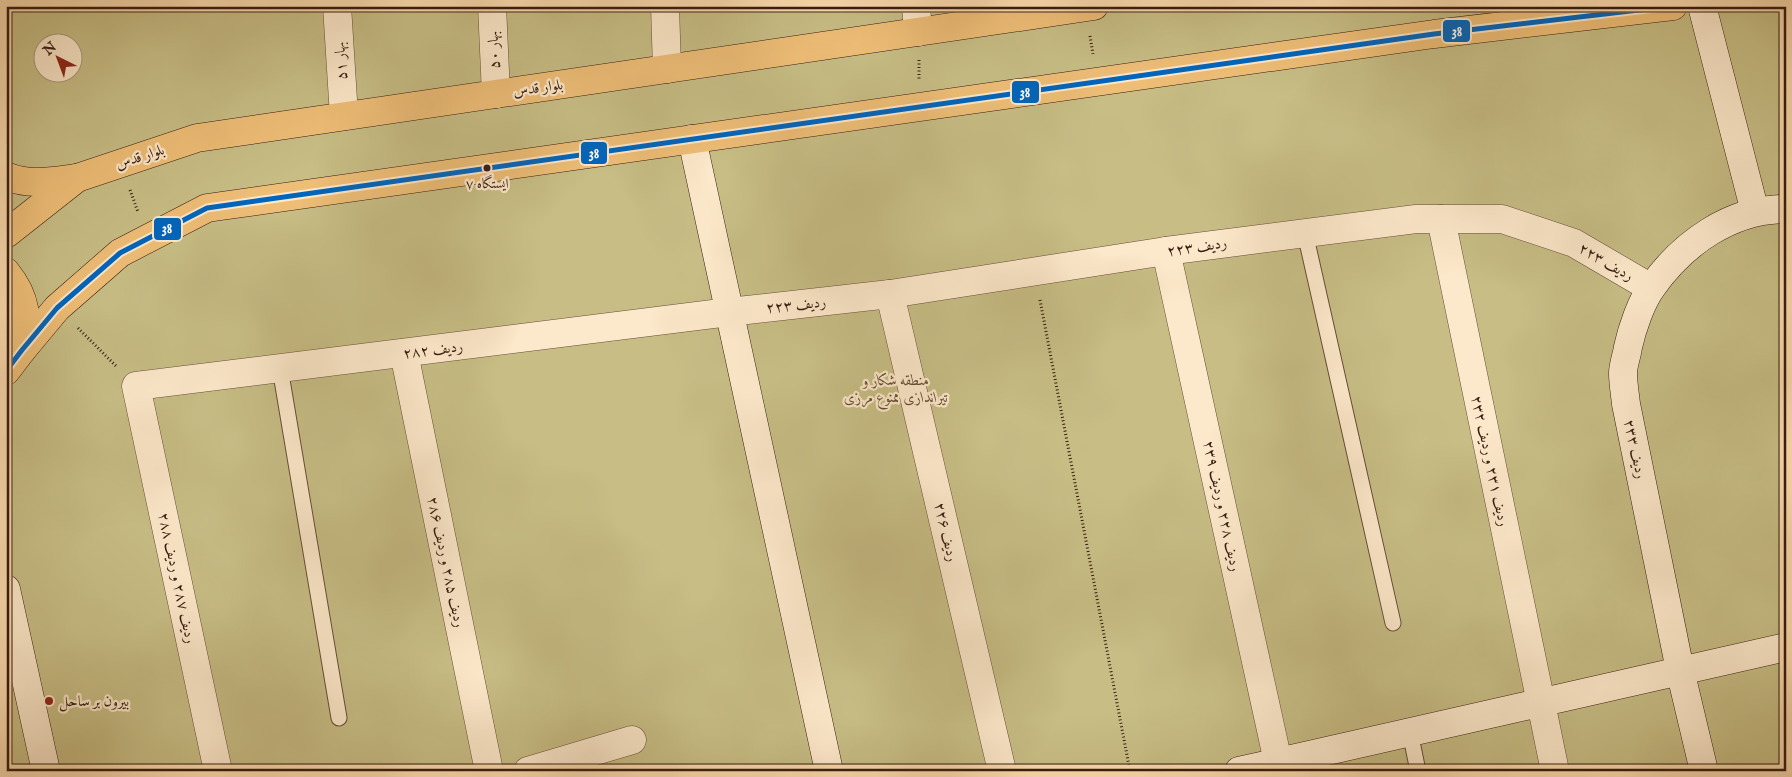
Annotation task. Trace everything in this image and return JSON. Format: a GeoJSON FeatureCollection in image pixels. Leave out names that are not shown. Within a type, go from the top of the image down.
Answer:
{"type":"FeatureCollection","features":[{"type":"Feature","properties":{"kind":"main road"},"geometry":{"type":"LineString","coordinates":[[14,360],[57,308],[120,253],[207,208],[1434,34],[1673,6]]}},
{"type":"Feature","properties":{"kind":"main road","name":"بلوار قدس"},"geometry":{"type":"LineString","coordinates":[[6,234],[77,178],[197,138],[667,69],[917,19],[1090,7]]}},
{"type":"Feature","properties":{"kind":"main road"},"geometry":{"type":"LineString","coordinates":[[6,176],[28,182],[77,178]]}},
{"type":"Feature","properties":{"kind":"main road"},"geometry":{"type":"LineString","coordinates":[[6,272],[17,286],[25,311],[26,330],[14,360]]}},
{"type":"Feature","properties":{"kind":"street","name":"بهار ۵۱"},"geometry":{"type":"LineString","coordinates":[[337,6],[344,116]]}},
{"type":"Feature","properties":{"kind":"street","name":"بهار ۵۰"},"geometry":{"type":"LineString","coordinates":[[492,6],[496,94]]}},
{"type":"Feature","properties":{"kind":"street"},"geometry":{"type":"LineString","coordinates":[[665,6],[667,69]]}},
{"type":"Feature","properties":{"kind":"street"},"geometry":{"type":"LineString","coordinates":[[1702,6],[1755,212]]}},
{"type":"Feature","properties":{"kind":"street"},"geometry":{"type":"LineString","coordinates":[[692,139],[830,771]]}},
{"type":"Feature","properties":{"kind":"street","name":"ردیف ۲۳۳"},"geometry":{"type":"LineString","coordinates":[[1704,771],[1680,670],[1626,404],[1623,373],[1632,329],[1651,288],[1671,263],[1696,240],[1721,224],[1755,212],[1786,209]]}},
{"type":"Feature","properties":{"kind":"street","name":"ردیف ۲۲۳"},"geometry":{"type":"LineString","coordinates":[[729,312],[890,294],[1166,251],[1416,219],[1502,219],[1574,243],[1651,288]]}},
{"type":"Feature","properties":{"kind":"street","name":"ردیف ۲۳۱ و ردیف ۲۳۲"},"geometry":{"type":"LineString","coordinates":[[1441,219],[1555,771]]}},
{"type":"Feature","properties":{"kind":"street","name":"ردیف ۲۲۸ و ردیف ۲۳۹"},"geometry":{"type":"LineString","coordinates":[[1166,251],[1279,766]]}},
{"type":"Feature","properties":{"kind":"street","name":"ردیف ۲۲۶"},"geometry":{"type":"LineString","coordinates":[[890,294],[1002,771]]}},
{"type":"Feature","properties":{"kind":"street","name":"ردیف ۲۸۲"},"geometry":{"type":"LineString","coordinates":[[136,386],[729,312]]}},
{"type":"Feature","properties":{"kind":"street","name":"ردیف ۲۸۵ و ردیف ۲۸۶"},"geometry":{"type":"LineString","coordinates":[[404,353],[489,771]]}},
{"type":"Feature","properties":{"kind":"street","name":"ردیف ۲۸۷ و ردیف ۲۸۸"},"geometry":{"type":"LineString","coordinates":[[136,386],[218,771]]}},
{"type":"Feature","properties":{"kind":"street"},"geometry":{"type":"LineString","coordinates":[[6,589],[46,771]]}},
{"type":"Feature","properties":{"kind":"street"},"geometry":{"type":"LineString","coordinates":[[1238,771],[1279,766],[1410,732],[1786,647]]}},
{"type":"Feature","properties":{"kind":"street"},"geometry":{"type":"LineString","coordinates":[[528,771],[632,740]]}},
{"type":"Feature","properties":{"kind":"lane"},"geometry":{"type":"LineString","coordinates":[[1305,233],[1393,622]]}},
{"type":"Feature","properties":{"kind":"lane"},"geometry":{"type":"LineString","coordinates":[[280,368],[339,718]]}},
{"type":"Feature","properties":{"kind":"lane"},"geometry":{"type":"LineString","coordinates":[[1410,732],[1418,771]]}},
{"type":"Feature","properties":{"kind":"path"},"geometry":{"type":"LineString","coordinates":[[1090,7],[1097,82]]}},
{"type":"Feature","properties":{"kind":"path"},"geometry":{"type":"LineString","coordinates":[[917,19],[920,107]]}},
{"type":"Feature","properties":{"kind":"path"},"geometry":{"type":"LineString","coordinates":[[120,163],[147,239]]}},
{"type":"Feature","properties":{"kind":"path"},"geometry":{"type":"LineString","coordinates":[[1034,272],[1130,771]]}},
{"type":"Feature","properties":{"kind":"path"},"geometry":{"type":"LineString","coordinates":[[57,308],[136,386]]}},
{"type":"Feature","properties":{"kind":"green space","name":"منطقه شکار و تیراندازی ممنوع مرزی"},"geometry":{"type":"Polygon","coordinates":[[[6,6],[1786,6],[1786,771],[6,771],[6,6]]]}},
{"type":"Feature","properties":{"kind":"transit line","name":"38"},"geometry":{"type":"LineString","coordinates":[[6,371],[57,308],[120,253],[207,208],[1434,34],[1673,6]]}},
{"type":"Feature","properties":{"kind":"place","name":"ایستگاه ۷"},"geometry":{"type":"Point","coordinates":[487,168]}},
{"type":"Feature","properties":{"kind":"place","name":"بیرون بر ساحل"},"geometry":{"type":"Point","coordinates":[49,701]}}]}
